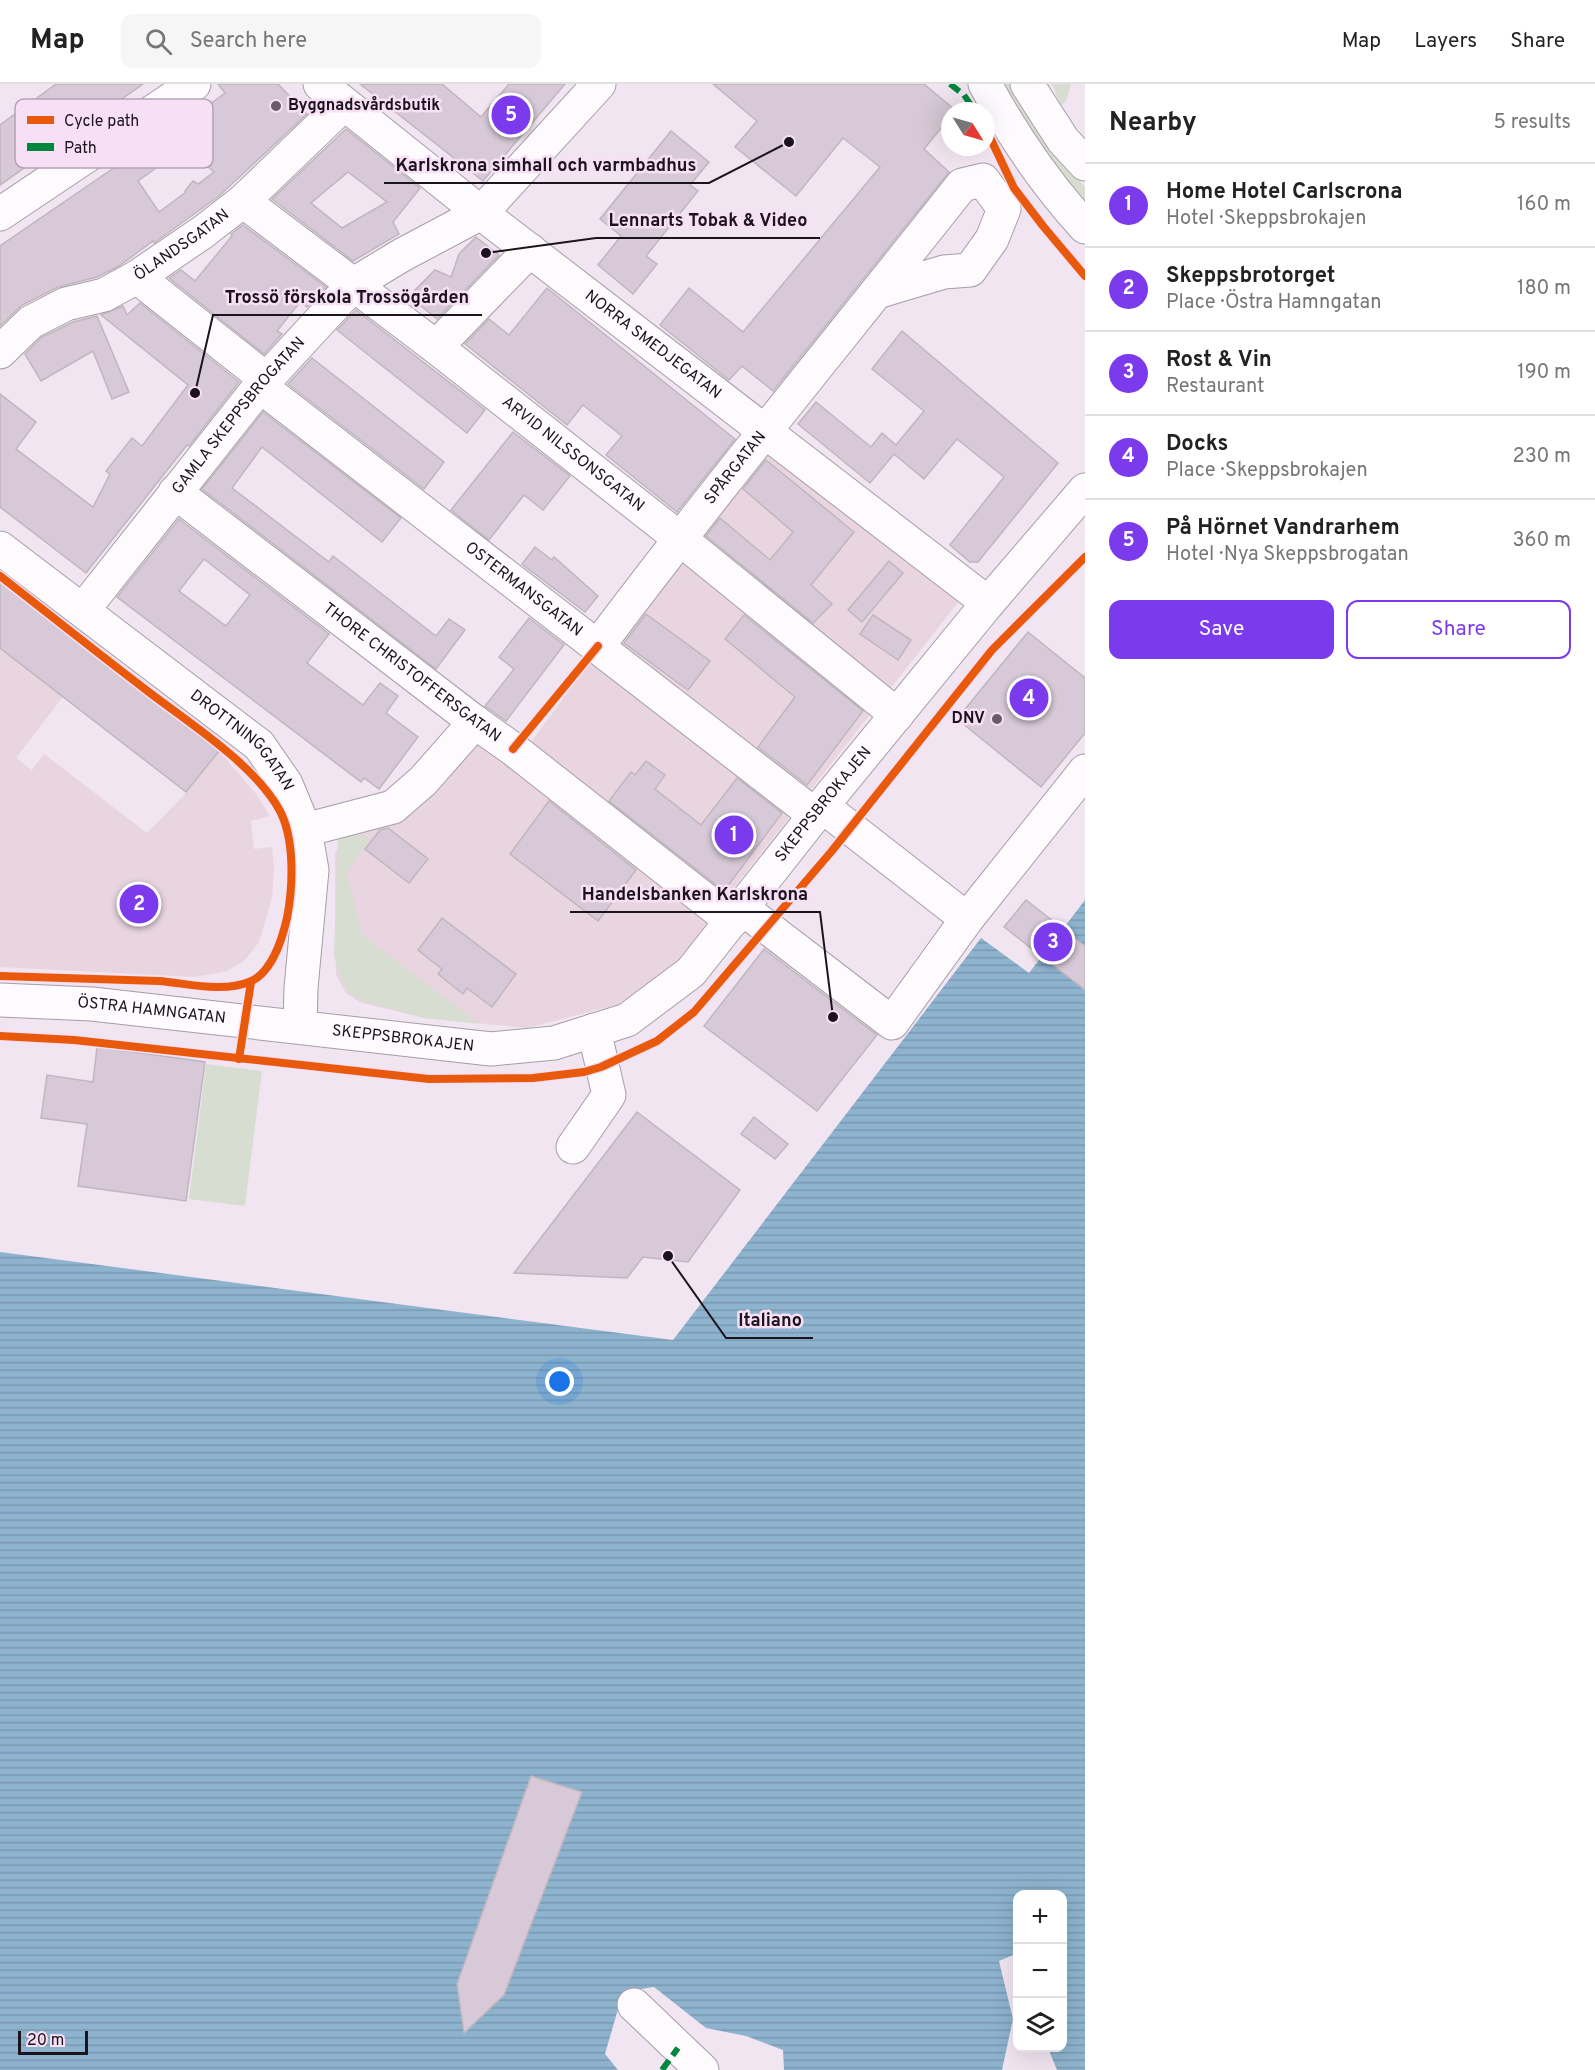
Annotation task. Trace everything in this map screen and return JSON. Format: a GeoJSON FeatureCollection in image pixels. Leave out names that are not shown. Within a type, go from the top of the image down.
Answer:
{"type":"FeatureCollection","features":[{"type":"Feature","properties":{"kind":"street"},"geometry":{"type":"LineString","coordinates":[[172,99],[194,84]]}},
{"type":"Feature","properties":{"kind":"street","name":"GAMLA SKEPPSBROGATAN"},"geometry":{"type":"LineString","coordinates":[[83,610],[263,382],[354,284],[402,255],[481,213],[599,84]]}},
{"type":"Feature","properties":{"kind":"street"},"geometry":{"type":"LineString","coordinates":[[985,84],[1007,125],[1033,164],[1085,227]]}},
{"type":"Feature","properties":{"kind":"street"},"geometry":{"type":"LineString","coordinates":[[1027,84],[1063,140],[1085,164]]}},
{"type":"Feature","properties":{"kind":"street","name":"NORRA SMEDJEGATAN"},"geometry":{"type":"LineString","coordinates":[[332,94],[481,213],[988,603]]}},
{"type":"Feature","properties":{"kind":"street","name":"ÖLANDSGATAN"},"geometry":{"type":"LineString","coordinates":[[0,352],[31,322],[66,304],[104,295],[137,278],[243,201],[332,94]]}},
{"type":"Feature","properties":{"kind":"street"},"geometry":{"type":"LineString","coordinates":[[0,214],[69,168]]}},
{"type":"Feature","properties":{"kind":"street","name":"ARVID NILSSONSGATAN"},"geometry":{"type":"LineString","coordinates":[[243,201],[436,347],[679,538],[897,715]]}},
{"type":"Feature","properties":{"kind":"street"},"geometry":{"type":"LineString","coordinates":[[436,347],[530,250]]}},
{"type":"Feature","properties":{"kind":"street","name":"OSTERMANSGATAN"},"geometry":{"type":"LineString","coordinates":[[137,278],[263,382],[598,646],[967,920]]}},
{"type":"Feature","properties":{"kind":"street","name":"SPÅRGATAN"},"geometry":{"type":"LineString","coordinates":[[598,646],[679,538],[877,292]]}},
{"type":"Feature","properties":{"kind":"street","name":"SKEPPSBROKAJEN"},"geometry":{"type":"LineString","coordinates":[[300,1026],[491,1049],[554,1043],[627,1020],[691,972],[988,603],[1085,490]]}},
{"type":"Feature","properties":{"kind":"street","name":"THORE CHRISTOFFERSGATAN"},"geometry":{"type":"LineString","coordinates":[[175,492],[475,722],[737,915],[892,1023],[967,920]]}},
{"type":"Feature","properties":{"kind":"street","name":"DROTTNINGGATAN"},"geometry":{"type":"LineString","coordinates":[[0,548],[259,745],[286,784],[305,830],[312,870],[301,988],[300,1026]]}},
{"type":"Feature","properties":{"kind":"street"},"geometry":{"type":"LineString","coordinates":[[305,830],[393,807],[423,781],[475,722]]}},
{"type":"Feature","properties":{"kind":"street"},"geometry":{"type":"LineString","coordinates":[[967,920],[1085,771]]}},
{"type":"Feature","properties":{"kind":"street","name":"ÖSTRA HAMNGATAN"},"geometry":{"type":"LineString","coordinates":[[0,1000],[92,1004],[300,1026]]}},
{"type":"Feature","properties":{"kind":"street"},"geometry":{"type":"LineString","coordinates":[[573,1147],[609,1095],[594,1030]]}},
{"type":"Feature","properties":{"kind":"street"},"geometry":{"type":"LineString","coordinates":[[634,2005],[702,2070]]}},
{"type":"Feature","properties":{"kind":"shaded area"},"geometry":{"type":"Polygon","coordinates":[[[1001,84],[1009,84],[1025,112],[1044,138],[1085,187],[1085,207],[1063,183],[1001,84]]]}},
{"type":"Feature","properties":{"kind":"shaded area"},"geometry":{"type":"Polygon","coordinates":[[[1052,84],[1071,84],[1066,101],[1061,105],[1052,84]]]}},
{"type":"Feature","properties":{"kind":"shaded area"},"geometry":{"type":"Polygon","coordinates":[[[756,438],[960,600],[725,899],[528,746],[756,438]]]}},
{"type":"Feature","properties":{"kind":"shaded area"},"geometry":{"type":"Polygon","coordinates":[[[0,581],[95,655],[16,758],[32,770],[44,754],[147,833],[186,793],[219,751],[256,794],[270,816],[251,821],[254,849],[272,847],[274,869],[272,897],[259,942],[245,960],[227,971],[196,977],[0,967],[0,581]]]}},
{"type":"Feature","properties":{"kind":"shaded area"},"geometry":{"type":"Polygon","coordinates":[[[473,737],[710,919],[675,966],[616,1005],[527,1028],[424,1018],[359,1002],[346,993],[336,975],[335,853],[343,841],[413,806],[473,737]]]}},
{"type":"Feature","properties":{"kind":"shaded area"},"geometry":{"type":"Polygon","coordinates":[[[344,826],[370,839],[347,872],[362,935],[479,1024],[424,1018],[363,1001],[349,992],[340,977],[334,956],[338,834],[344,826]]]}},
{"type":"Feature","properties":{"kind":"shaded area"},"geometry":{"type":"Polygon","coordinates":[[[206,1064],[262,1071],[245,1206],[189,1199],[206,1064]]]}},
{"type":"Feature","properties":{"kind":"water"},"geometry":{"type":"Polygon","coordinates":[[[1085,900],[1085,2070],[1057,2070],[1050,2052],[1067,2052],[1067,1890],[1013,1890],[1013,1955],[999,1961],[1013,2019],[1002,2070],[784,2070],[783,2050],[746,2036],[706,2028],[654,1987],[623,1992],[605,2054],[618,2070],[0,2070],[0,1252],[673,1340],[981,938],[1029,973],[1085,900]]]}},
{"type":"Feature","properties":{"kind":"building"},"geometry":{"type":"Polygon","coordinates":[[[56,84],[143,84],[122,99],[36,99],[56,84]]]}},
{"type":"Feature","properties":{"kind":"building"},"geometry":{"type":"Polygon","coordinates":[[[218,84],[278,84],[307,114],[219,196],[154,243],[153,241],[119,266],[97,277],[58,287],[22,305],[0,326],[0,246],[114,168],[156,168],[138,181],[159,212],[186,192],[193,181],[198,184],[214,172],[209,168],[213,168],[213,102],[225,93],[218,84]]]}},
{"type":"Feature","properties":{"kind":"building"},"geometry":{"type":"Polygon","coordinates":[[[360,84],[442,84],[481,117],[509,84],[565,84],[483,181],[360,84]]]}},
{"type":"Feature","properties":{"kind":"building"},"geometry":{"type":"Polygon","coordinates":[[[713,84],[924,84],[945,102],[941,102],[941,128],[924,149],[949,172],[773,391],[742,366],[729,380],[660,325],[689,288],[743,332],[880,167],[843,138],[796,196],[735,147],[757,121],[713,84]]]}},
{"type":"Feature","properties":{"kind":"building"},"geometry":{"type":"Polygon","coordinates":[[[15,114],[15,168],[24,168],[0,185],[0,125],[15,114]]]}},
{"type":"Feature","properties":{"kind":"building"},"geometry":{"type":"Polygon","coordinates":[[[346,129],[420,188],[393,222],[399,234],[353,261],[272,199],[346,129]],[[348,172],[311,203],[342,228],[387,202],[348,172]]]}},
{"type":"Feature","properties":{"kind":"building"},"geometry":{"type":"Polygon","coordinates":[[[671,131],[709,162],[690,185],[698,191],[646,256],[657,264],[633,294],[598,265],[621,236],[600,219],[671,131]]]}},
{"type":"Feature","properties":{"kind":"building"},"geometry":{"type":"Polygon","coordinates":[[[243,225],[326,287],[307,307],[300,302],[277,331],[282,334],[264,354],[169,278],[181,270],[195,281],[232,236],[231,234],[243,225]]]}},
{"type":"Feature","properties":{"kind":"building"},"geometry":{"type":"Polygon","coordinates":[[[476,237],[499,255],[437,319],[409,296],[435,270],[451,277],[459,254],[476,237]]]}},
{"type":"Feature","properties":{"kind":"building"},"geometry":{"type":"Polygon","coordinates":[[[547,288],[735,439],[677,512],[606,455],[622,436],[583,405],[567,425],[465,344],[489,319],[509,335],[547,288]]]}},
{"type":"Feature","properties":{"kind":"building"},"geometry":{"type":"Polygon","coordinates":[[[140,303],[239,382],[86,573],[0,507],[0,394],[36,422],[16,449],[93,507],[110,474],[106,471],[132,438],[142,446],[188,385],[101,315],[123,306],[127,315],[140,303]]]}},
{"type":"Feature","properties":{"kind":"building"},"geometry":{"type":"Polygon","coordinates":[[[356,310],[485,410],[467,433],[337,330],[356,310]]]}},
{"type":"Feature","properties":{"kind":"building"},"geometry":{"type":"Polygon","coordinates":[[[97,316],[129,392],[112,399],[93,351],[41,381],[25,354],[42,337],[73,322],[97,316]]]}},
{"type":"Feature","properties":{"kind":"building"},"geometry":{"type":"Polygon","coordinates":[[[902,331],[1058,463],[978,562],[970,562],[950,545],[1004,477],[957,439],[924,479],[894,454],[870,483],[798,424],[816,402],[871,447],[882,433],[896,445],[924,411],[872,369],[902,331]]]}},
{"type":"Feature","properties":{"kind":"building"},"geometry":{"type":"Polygon","coordinates":[[[312,358],[444,462],[424,489],[288,384],[312,358]]]}},
{"type":"Feature","properties":{"kind":"building"},"geometry":{"type":"Polygon","coordinates":[[[263,412],[401,518],[382,542],[262,447],[232,488],[329,562],[333,556],[436,636],[449,619],[465,630],[436,669],[202,489],[263,412]]]}},
{"type":"Feature","properties":{"kind":"building"},"geometry":{"type":"Polygon","coordinates":[[[513,432],[570,476],[543,510],[524,495],[489,540],[451,510],[513,432]]]}},
{"type":"Feature","properties":{"kind":"building"},"geometry":{"type":"Polygon","coordinates":[[[766,460],[854,532],[811,585],[832,604],[813,623],[706,536],[720,518],[770,560],[793,532],[743,489],[766,460]]]}},
{"type":"Feature","properties":{"kind":"building"},"geometry":{"type":"Polygon","coordinates":[[[179,519],[329,634],[307,663],[363,705],[380,683],[398,696],[386,713],[418,737],[379,789],[364,778],[361,782],[117,597],[179,519]],[[204,559],[179,591],[226,626],[250,595],[204,559]]]}},
{"type":"Feature","properties":{"kind":"building"},"geometry":{"type":"Polygon","coordinates":[[[535,547],[552,560],[554,557],[598,596],[585,612],[522,564],[535,547]]]}},
{"type":"Feature","properties":{"kind":"building"},"geometry":{"type":"Polygon","coordinates":[[[889,561],[903,573],[862,622],[848,610],[889,561]]]}},
{"type":"Feature","properties":{"kind":"building"},"geometry":{"type":"Polygon","coordinates":[[[0,581],[219,751],[186,792],[0,648],[0,581]]]}},
{"type":"Feature","properties":{"kind":"building"},"geometry":{"type":"Polygon","coordinates":[[[646,614],[710,661],[688,690],[624,643],[646,614]]]}},
{"type":"Feature","properties":{"kind":"building"},"geometry":{"type":"Polygon","coordinates":[[[744,615],[863,711],[807,785],[758,747],[795,697],[725,639],[744,615]]]}},
{"type":"Feature","properties":{"kind":"building"},"geometry":{"type":"Polygon","coordinates":[[[873,615],[911,640],[898,660],[860,634],[873,615]]]}},
{"type":"Feature","properties":{"kind":"building"},"geometry":{"type":"Polygon","coordinates":[[[529,618],[564,645],[506,721],[485,706],[514,669],[499,657],[529,618]]]}},
{"type":"Feature","properties":{"kind":"building"},"geometry":{"type":"Polygon","coordinates":[[[1028,632],[1085,678],[1085,733],[1041,787],[957,719],[1028,632]]]}},
{"type":"Feature","properties":{"kind":"building"},"geometry":{"type":"Polygon","coordinates":[[[646,761],[665,775],[655,789],[701,825],[737,778],[782,813],[724,891],[609,801],[631,772],[635,775],[646,761]]]}},
{"type":"Feature","properties":{"kind":"building"},"geometry":{"type":"Polygon","coordinates":[[[549,801],[636,870],[598,921],[510,854],[549,801]]]}},
{"type":"Feature","properties":{"kind":"building"},"geometry":{"type":"Polygon","coordinates":[[[388,828],[428,859],[409,883],[365,849],[380,830],[388,828]]]}},
{"type":"Feature","properties":{"kind":"building"},"geometry":{"type":"Polygon","coordinates":[[[1026,900],[1085,946],[1085,990],[1004,927],[1026,900]]]}},
{"type":"Feature","properties":{"kind":"building"},"geometry":{"type":"Polygon","coordinates":[[[442,918],[516,974],[492,1007],[467,988],[463,994],[438,974],[442,969],[418,950],[442,918]]]}},
{"type":"Feature","properties":{"kind":"building"},"geometry":{"type":"Polygon","coordinates":[[[764,949],[877,1035],[817,1111],[704,1026],[764,949]]]}},
{"type":"Feature","properties":{"kind":"building"},"geometry":{"type":"Polygon","coordinates":[[[97,1047],[205,1062],[186,1201],[78,1186],[87,1124],[41,1118],[47,1075],[93,1082],[97,1047]]]}},
{"type":"Feature","properties":{"kind":"building"},"geometry":{"type":"Polygon","coordinates":[[[637,1112],[740,1190],[688,1262],[643,1257],[627,1278],[514,1273],[637,1112]]]}},
{"type":"Feature","properties":{"kind":"building"},"geometry":{"type":"Polygon","coordinates":[[[754,1117],[788,1144],[775,1159],[741,1134],[754,1117]]]}},
{"type":"Feature","properties":{"kind":"building"},"geometry":{"type":"Polygon","coordinates":[[[531,1776],[582,1792],[504,1995],[464,2033],[457,1984],[531,1776]]]}},
{"type":"Feature","properties":{"kind":"marked path"},"geometry":{"type":"LineString","coordinates":[[950,84],[969,102]]}},
{"type":"Feature","properties":{"kind":"marked path"},"geometry":{"type":"LineString","coordinates":[[662,2070],[678,2048]]}},
{"type":"Feature","properties":{"kind":"cycle path"},"geometry":{"type":"LineString","coordinates":[[995,148],[1014,188],[1085,276]]}},
{"type":"Feature","properties":{"kind":"cycle path"},"geometry":{"type":"LineString","coordinates":[[0,1036],[74,1040],[429,1079],[533,1078],[584,1072],[601,1067],[657,1041],[694,1012],[831,852],[992,650],[1085,557]]}},
{"type":"Feature","properties":{"kind":"cycle path"},"geometry":{"type":"LineString","coordinates":[[0,576],[239,762],[269,794],[280,811],[288,836],[291,864],[291,892],[279,946],[264,972],[249,982],[216,987],[159,981],[0,976]]}},
{"type":"Feature","properties":{"kind":"cycle path"},"geometry":{"type":"LineString","coordinates":[[513,749],[598,646]]}},
{"type":"Feature","properties":{"kind":"cycle path"},"geometry":{"type":"LineString","coordinates":[[239,1059],[251,982]]}},
{"type":"Feature","properties":{"kind":"place","name":"Byggnadsvårdsbutik"},"geometry":{"type":"Point","coordinates":[276,106]}},
{"type":"Feature","properties":{"kind":"place","name":"På Hörnet Vandrarhem"},"geometry":{"type":"Point","coordinates":[511,115]}},
{"type":"Feature","properties":{"kind":"place","name":"Karlskrona simhall och varmbadhus"},"geometry":{"type":"Point","coordinates":[789,142]}},
{"type":"Feature","properties":{"kind":"place","name":"Lennarts Tobak & Video"},"geometry":{"type":"Point","coordinates":[486,253]}},
{"type":"Feature","properties":{"kind":"place","name":"Trossö förskola Trossögården"},"geometry":{"type":"Point","coordinates":[195,393]}},
{"type":"Feature","properties":{"kind":"place","name":"Docks"},"geometry":{"type":"Point","coordinates":[1029,698]}},
{"type":"Feature","properties":{"kind":"place","name":"DNV"},"geometry":{"type":"Point","coordinates":[997,719]}},
{"type":"Feature","properties":{"kind":"place","name":"Home Hotel Carlscrona"},"geometry":{"type":"Point","coordinates":[734,835]}},
{"type":"Feature","properties":{"kind":"place","name":"Skeppsbrotorget"},"geometry":{"type":"Point","coordinates":[139,904]}},
{"type":"Feature","properties":{"kind":"place","name":"Rost & Vin"},"geometry":{"type":"Point","coordinates":[1053,942]}},
{"type":"Feature","properties":{"kind":"place","name":"Handelsbanken Karlskrona"},"geometry":{"type":"Point","coordinates":[833,1017]}},
{"type":"Feature","properties":{"kind":"place","name":"Italiano"},"geometry":{"type":"Point","coordinates":[668,1256]}}]}
